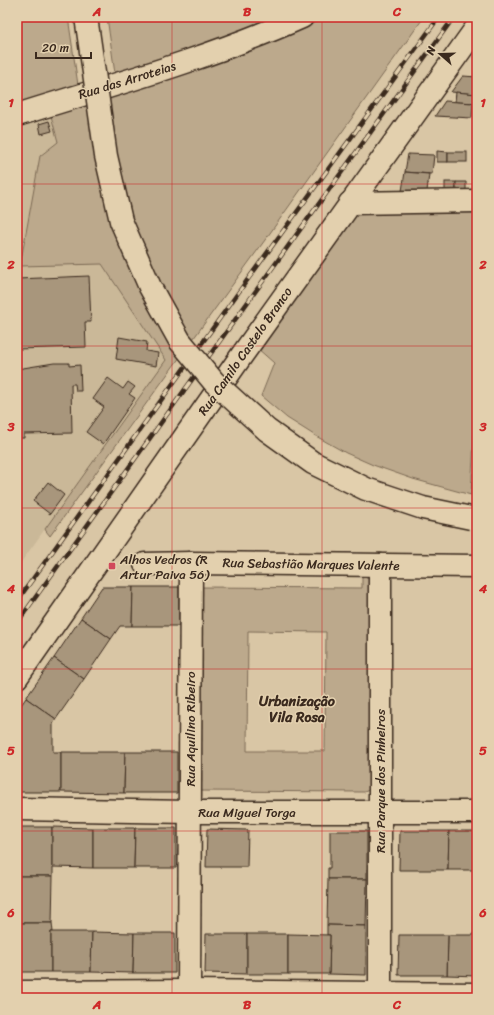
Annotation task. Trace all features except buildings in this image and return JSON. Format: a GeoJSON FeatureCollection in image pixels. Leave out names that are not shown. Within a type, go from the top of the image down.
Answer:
{"type":"FeatureCollection","features":[{"type":"Feature","properties":{"kind":"street"},"geometry":{"type":"LineString","coordinates":[[86,17],[106,156],[121,221],[150,287],[180,342],[214,382],[267,430],[313,462],[366,489],[423,508],[474,518]]}},
{"type":"Feature","properties":{"kind":"street","name":"Rua das Arroteias"},"geometry":{"type":"LineString","coordinates":[[17,115],[178,64],[302,17]]}},
{"type":"Feature","properties":{"kind":"street","name":"Rua Camilo Castelo Branco"},"geometry":{"type":"LineString","coordinates":[[17,677],[237,361],[475,33]]}},
{"type":"Feature","properties":{"kind":"street"},"geometry":{"type":"LineString","coordinates":[[350,204],[477,201]]}},
{"type":"Feature","properties":{"kind":"street","name":"Rua Sebastião Marques Valente"},"geometry":{"type":"LineString","coordinates":[[145,564],[191,563],[477,566]]}},
{"type":"Feature","properties":{"kind":"street","name":"Rua Aquilino Ribeiro"},"geometry":{"type":"LineString","coordinates":[[189,991],[191,563]]}},
{"type":"Feature","properties":{"kind":"street","name":"Rua Parque dos Pinheiros"},"geometry":{"type":"LineString","coordinates":[[380,565],[380,995]]}},
{"type":"Feature","properties":{"kind":"street","name":"Rua Miguel Torga"},"geometry":{"type":"LineString","coordinates":[[17,809],[190,812],[477,812]]}},
{"type":"Feature","properties":{"kind":"street"},"geometry":{"type":"LineString","coordinates":[[17,992],[189,991],[380,995],[477,994]]}},
{"type":"Feature","properties":{"kind":"shaded area"},"geometry":{"type":"Polygon","coordinates":[[[17,17],[68,17],[78,85],[17,105],[17,17]]]}},
{"type":"Feature","properties":{"kind":"shaded area"},"geometry":{"type":"Polygon","coordinates":[[[107,17],[282,17],[223,41],[115,74],[107,17]]]}},
{"type":"Feature","properties":{"kind":"shaded area"},"geometry":{"type":"Polygon","coordinates":[[[326,17],[424,17],[265,240],[50,536],[45,529],[166,360],[102,264],[20,266],[40,156],[58,142],[50,112],[305,27],[326,17]]]}},
{"type":"Feature","properties":{"kind":"shaded area"},"geometry":{"type":"Polygon","coordinates":[[[48,104],[102,264],[166,360],[17,568],[17,114],[48,104]]]}},
{"type":"Feature","properties":{"kind":"shaded area"},"geometry":{"type":"Polygon","coordinates":[[[357,208],[477,208],[477,378],[471,495],[413,479],[373,465],[346,453],[287,418],[261,396],[274,363],[257,348],[357,208]]]}},
{"type":"Feature","properties":{"kind":"shaded area"},"geometry":{"type":"Polygon","coordinates":[[[362,574],[371,576],[369,790],[364,792],[196,791],[198,587],[362,588],[362,574]],[[248,631],[247,751],[325,751],[326,632],[248,631]]]}},
{"type":"Feature","properties":{"kind":"railway"},"geometry":{"type":"LineString","coordinates":[[17,601],[243,286],[439,17]]}},
{"type":"Feature","properties":{"kind":"railway"},"geometry":{"type":"LineString","coordinates":[[17,623],[454,17]]}},
{"type":"Feature","properties":{"kind":"place","name":"Alhos Vedros (R Artur Paiva 56)"},"geometry":{"type":"Point","coordinates":[112,566]}},
{"type":"Feature","properties":{"kind":"district","name":"Urbanização Vila Rosa"},"geometry":{"type":"Point","coordinates":[297,710]}}]}
